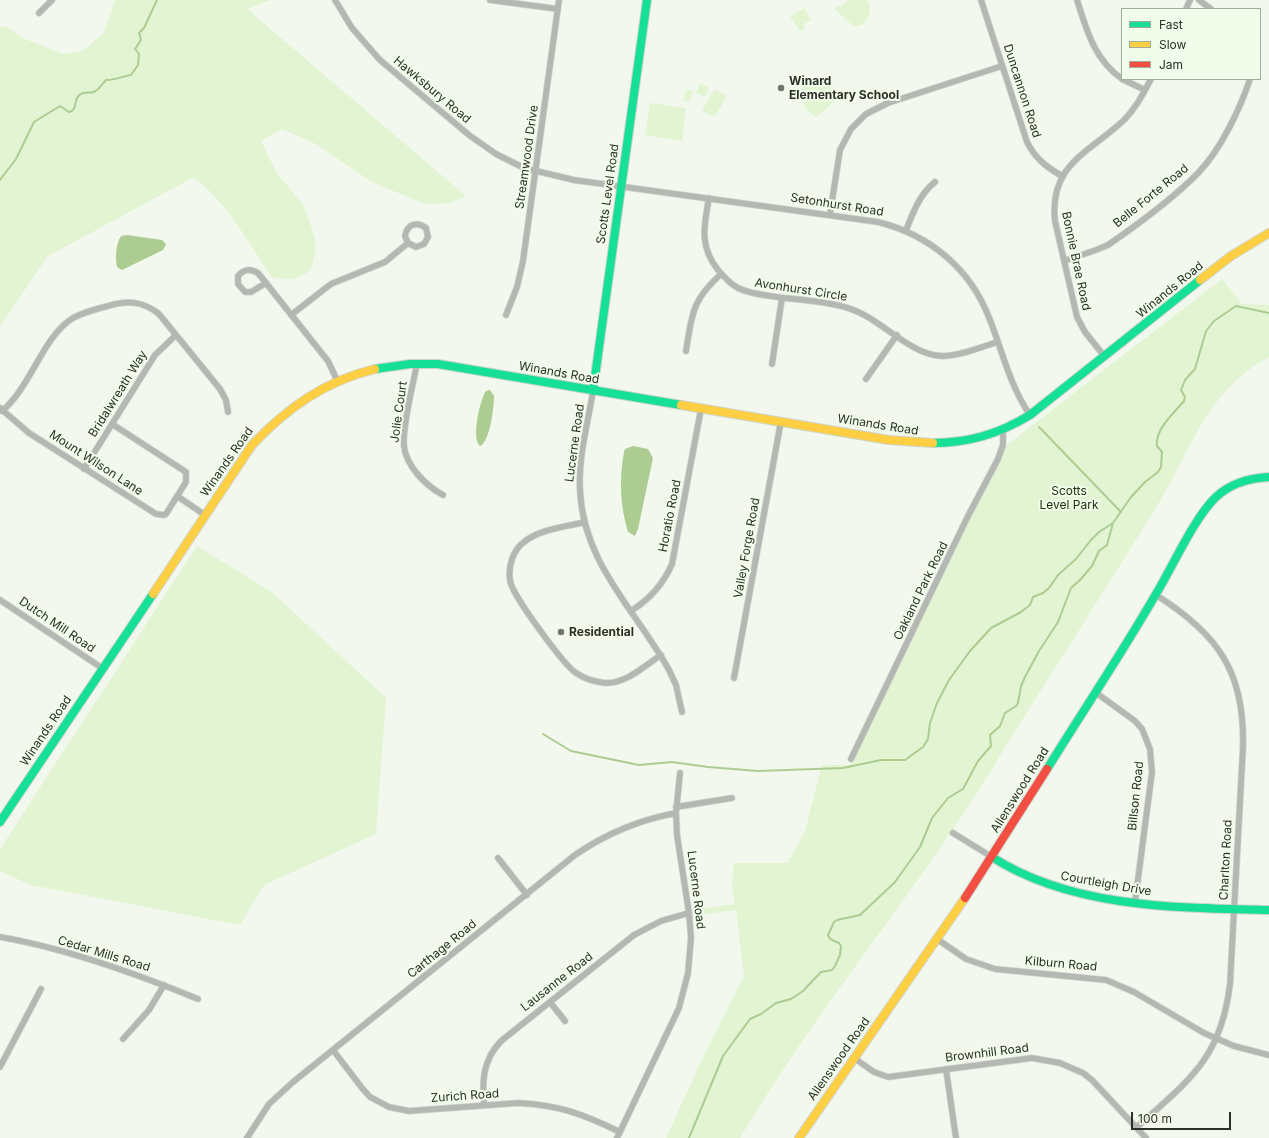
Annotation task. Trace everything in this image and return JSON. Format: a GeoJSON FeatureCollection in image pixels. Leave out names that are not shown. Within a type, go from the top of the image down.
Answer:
{"type":"FeatureCollection","features":[{"type":"Feature","properties":{"kind":"street"},"geometry":{"type":"LineString","coordinates":[[39,13],[52,0]]}},
{"type":"Feature","properties":{"kind":"street","name":"Hawksbury Road"},"geometry":{"type":"LineString","coordinates":[[335,0],[352,28],[386,65],[483,146],[512,163],[536,172]]}},
{"type":"Feature","properties":{"kind":"street"},"geometry":{"type":"LineString","coordinates":[[490,0],[558,9]]}},
{"type":"Feature","properties":{"kind":"street","name":"Streamwood Drive"},"geometry":{"type":"LineString","coordinates":[[506,315],[517,287],[523,261],[560,0]]}},
{"type":"Feature","properties":{"kind":"street","name":"Scotts Level Road"},"geometry":{"type":"LineString","coordinates":[[593,391],[647,0]]}},
{"type":"Feature","properties":{"kind":"street","name":"Duncannon Road"},"geometry":{"type":"LineString","coordinates":[[981,0],[1031,150],[1041,162],[1062,176]]}},
{"type":"Feature","properties":{"kind":"street"},"geometry":{"type":"LineString","coordinates":[[1077,0],[1095,50],[1106,66],[1121,78]]}},
{"type":"Feature","properties":{"kind":"street"},"geometry":{"type":"LineString","coordinates":[[1199,0],[1210,8]]}},
{"type":"Feature","properties":{"kind":"street"},"geometry":{"type":"LineString","coordinates":[[830,214],[840,150],[851,129],[866,114],[888,103],[1002,66]]}},
{"type":"Feature","properties":{"kind":"street"},"geometry":{"type":"LineString","coordinates":[[1124,80],[1145,90]]}},
{"type":"Feature","properties":{"kind":"street","name":"Bonnie Brae Road"},"geometry":{"type":"LineString","coordinates":[[1105,357],[1080,325],[1064,261],[1054,209],[1062,176],[1080,156],[1125,119],[1133,110],[1150,80]]}},
{"type":"Feature","properties":{"kind":"street","name":"Belle Forte Road"},"geometry":{"type":"LineString","coordinates":[[1064,261],[1083,255],[1108,244],[1199,172],[1221,141],[1246,92],[1250,80]]}},
{"type":"Feature","properties":{"kind":"street","name":"Setonhurst Road"},"geometry":{"type":"LineString","coordinates":[[536,172],[558,178],[830,214],[878,222],[906,230],[937,249],[964,274],[984,306],[1009,376],[1030,416]]}},
{"type":"Feature","properties":{"kind":"street"},"geometry":{"type":"LineString","coordinates":[[906,230],[919,199],[925,190],[935,182]]}},
{"type":"Feature","properties":{"kind":"street","name":"Avonhurst Circle"},"geometry":{"type":"LineString","coordinates":[[709,198],[705,223],[705,245],[708,255],[721,274],[733,285],[746,292],[836,305],[850,309],[869,317],[921,352],[941,356],[963,352],[998,342]]}},
{"type":"Feature","properties":{"kind":"street"},"geometry":{"type":"LineString","coordinates":[[414,224],[419,224],[426,228],[428,237],[424,244],[416,247],[408,244],[405,236],[408,228],[414,224]]}},
{"type":"Feature","properties":{"kind":"street","name":"Winands Road"},"geometry":{"type":"LineString","coordinates":[[1,817],[252,445],[273,422],[298,401],[337,380],[380,367],[417,364],[449,366],[889,440],[926,445],[949,444],[973,440],[1003,430],[1030,416],[1231,256],[1269,233]]}},
{"type":"Feature","properties":{"kind":"street"},"geometry":{"type":"LineString","coordinates":[[291,315],[331,284],[385,262],[408,244]]}},
{"type":"Feature","properties":{"kind":"street"},"geometry":{"type":"LineString","coordinates":[[266,283],[251,292],[245,292],[239,288],[238,280],[241,272],[250,269],[258,273],[266,283],[291,315],[328,361],[337,380]]}},
{"type":"Feature","properties":{"kind":"street"},"geometry":{"type":"LineString","coordinates":[[686,351],[691,319],[696,304],[701,294],[721,274]]}},
{"type":"Feature","properties":{"kind":"street"},"geometry":{"type":"LineString","coordinates":[[772,364],[782,298]]}},
{"type":"Feature","properties":{"kind":"street"},"geometry":{"type":"LineString","coordinates":[[1,409],[18,394],[60,329],[73,319],[83,314],[123,302],[136,302],[154,309],[176,335],[220,389],[226,400],[228,412]]}},
{"type":"Feature","properties":{"kind":"street","name":"Bridalwreath Way"},"geometry":{"type":"LineString","coordinates":[[84,469],[155,355],[176,335]]}},
{"type":"Feature","properties":{"kind":"street"},"geometry":{"type":"LineString","coordinates":[[866,379],[897,335]]}},
{"type":"Feature","properties":{"kind":"street","name":"Jolie Court"},"geometry":{"type":"LineString","coordinates":[[417,364],[404,445],[408,460],[424,480],[443,495]]}},
{"type":"Feature","properties":{"kind":"street","name":"Lucerne Road"},"geometry":{"type":"LineString","coordinates":[[593,391],[580,477],[581,504],[584,522],[589,539],[603,570],[661,655],[676,685],[682,712]]}},
{"type":"Feature","properties":{"kind":"street","name":"Mount Wilson Lane"},"geometry":{"type":"LineString","coordinates":[[1,409],[29,433],[160,516],[168,512],[177,496]]}},
{"type":"Feature","properties":{"kind":"street","name":"Horatio Road"},"geometry":{"type":"LineString","coordinates":[[631,611],[653,594],[667,575],[672,564],[701,409]]}},
{"type":"Feature","properties":{"kind":"street","name":"Valley Forge Road"},"geometry":{"type":"LineString","coordinates":[[734,678],[781,421]]}},
{"type":"Feature","properties":{"kind":"street"},"geometry":{"type":"LineString","coordinates":[[112,424],[184,468],[188,478],[177,496],[205,515]]}},
{"type":"Feature","properties":{"kind":"street","name":"Oakland Park Road"},"geometry":{"type":"LineString","coordinates":[[851,759],[967,518],[998,459],[1003,445],[1003,430]]}},
{"type":"Feature","properties":{"kind":"street","name":"Allenswood Road"},"geometry":{"type":"LineString","coordinates":[[799,1138],[937,940],[992,857],[1156,595],[1204,510],[1212,499],[1226,488],[1242,480],[1269,477]]}},
{"type":"Feature","properties":{"kind":"street"},"geometry":{"type":"LineString","coordinates":[[584,522],[539,533],[521,545],[514,556],[510,572],[510,580],[515,594],[568,666],[583,677],[599,682],[621,681],[661,655]]}},
{"type":"Feature","properties":{"kind":"street","name":"Charlton Road"},"geometry":{"type":"LineString","coordinates":[[1137,1127],[1196,1072],[1217,1039],[1225,1016],[1228,999],[1234,909],[1244,728],[1240,696],[1229,666],[1212,640],[1190,619],[1156,595]]}},
{"type":"Feature","properties":{"kind":"street","name":"Dutch Mill Road"},"geometry":{"type":"LineString","coordinates":[[0,600],[102,668]]}},
{"type":"Feature","properties":{"kind":"street","name":"Billson Road"},"geometry":{"type":"LineString","coordinates":[[1095,692],[1135,721],[1142,729],[1150,749],[1152,772],[1135,902]]}},
{"type":"Feature","properties":{"kind":"street","name":"Lucerne Road"},"geometry":{"type":"LineString","coordinates":[[617,1138],[670,1027],[685,990],[690,957],[689,914],[676,813],[680,773]]}},
{"type":"Feature","properties":{"kind":"street"},"geometry":{"type":"LineString","coordinates":[[676,806],[732,798]]}},
{"type":"Feature","properties":{"kind":"street","name":"Carthage Road"},"geometry":{"type":"LineString","coordinates":[[247,1138],[260,1115],[275,1098],[575,855],[606,835],[640,821],[676,813]]}},
{"type":"Feature","properties":{"kind":"street","name":"Courtleigh Drive"},"geometry":{"type":"LineString","coordinates":[[953,833],[1012,870],[1061,890],[1135,902],[1206,909],[1269,910]]}},
{"type":"Feature","properties":{"kind":"street"},"geometry":{"type":"LineString","coordinates":[[498,858],[527,895]]}},
{"type":"Feature","properties":{"kind":"street","name":"Lausanne Road"},"geometry":{"type":"LineString","coordinates":[[484,1105],[482,1085],[483,1075],[485,1066],[494,1048],[634,935],[661,921],[689,914]]}},
{"type":"Feature","properties":{"kind":"street","name":"Cedar Mills Road"},"geometry":{"type":"LineString","coordinates":[[0,937],[38,945],[164,985],[198,1000]]}},
{"type":"Feature","properties":{"kind":"street","name":"Kilburn Road"},"geometry":{"type":"LineString","coordinates":[[937,940],[966,959],[995,969],[1106,980],[1134,992],[1217,1039],[1241,1048],[1269,1055]]}},
{"type":"Feature","properties":{"kind":"street"},"geometry":{"type":"LineString","coordinates":[[123,1039],[149,1010],[164,985]]}},
{"type":"Feature","properties":{"kind":"street"},"geometry":{"type":"LineString","coordinates":[[0,1067],[41,989]]}},
{"type":"Feature","properties":{"kind":"street"},"geometry":{"type":"LineString","coordinates":[[550,1002],[565,1021]]}},
{"type":"Feature","properties":{"kind":"street","name":"Zurich Road"},"geometry":{"type":"LineString","coordinates":[[333,1050],[362,1088],[370,1096],[389,1107],[409,1111],[484,1105],[534,1104],[566,1109],[583,1114],[620,1132]]}},
{"type":"Feature","properties":{"kind":"street","name":"Brownhill Road"},"geometry":{"type":"LineString","coordinates":[[854,1058],[874,1072],[888,1077],[1016,1059],[1046,1059],[1060,1063],[1083,1073],[1092,1080],[1146,1138]]}},
{"type":"Feature","properties":{"kind":"street"},"geometry":{"type":"LineString","coordinates":[[946,1069],[956,1138]]}},
{"type":"Feature","properties":{"kind":"green space"},"geometry":{"type":"Polygon","coordinates":[[[115,0],[271,0],[247,9],[466,196],[450,203],[425,204],[372,182],[316,144],[282,129],[261,141],[276,172],[304,206],[315,238],[315,253],[311,270],[297,278],[292,279],[272,277],[227,211],[194,177],[48,256],[0,326],[0,27],[5,26],[25,39],[63,54],[82,51],[104,33],[115,0]]]}},
{"type":"Feature","properties":{"kind":"green space"},"geometry":{"type":"Polygon","coordinates":[[[848,0],[867,0],[870,14],[866,22],[858,26],[853,26],[835,9],[848,0]]]}},
{"type":"Feature","properties":{"kind":"green space"},"geometry":{"type":"Polygon","coordinates":[[[804,8],[811,20],[805,23],[804,30],[800,31],[790,17],[804,8]]]}},
{"type":"Feature","properties":{"kind":"green space"},"geometry":{"type":"Polygon","coordinates":[[[820,77],[840,98],[816,117],[805,107],[801,95],[802,89],[806,84],[820,77]]]}},
{"type":"Feature","properties":{"kind":"green space"},"geometry":{"type":"Polygon","coordinates":[[[700,83],[709,87],[705,97],[696,93],[700,83]]]}},
{"type":"Feature","properties":{"kind":"green space"},"geometry":{"type":"Polygon","coordinates":[[[686,89],[693,91],[689,102],[683,100],[686,89]]]}},
{"type":"Feature","properties":{"kind":"green space"},"geometry":{"type":"Polygon","coordinates":[[[714,89],[727,96],[716,115],[712,116],[702,111],[714,89]]]}},
{"type":"Feature","properties":{"kind":"green space"},"geometry":{"type":"Polygon","coordinates":[[[650,103],[686,108],[682,141],[645,135],[650,103]]]}},
{"type":"Feature","properties":{"kind":"green space","name":"Scotts Level Park"},"geometry":{"type":"Polygon","coordinates":[[[1222,279],[1242,304],[1269,305],[1269,357],[1247,372],[1229,388],[1201,425],[1154,511],[972,801],[936,854],[821,1014],[766,1096],[740,1138],[666,1138],[705,1053],[744,976],[736,910],[698,915],[697,909],[735,904],[732,885],[734,863],[788,863],[805,831],[822,765],[850,765],[969,518],[1008,444],[1222,279]]]}},
{"type":"Feature","properties":{"kind":"green space"},"geometry":{"type":"Polygon","coordinates":[[[197,546],[272,592],[386,698],[376,834],[264,885],[240,925],[31,885],[0,871],[0,849],[197,546]]]}},
{"type":"Feature","properties":{"kind":"shaded area"},"geometry":{"type":"Polygon","coordinates":[[[127,235],[162,240],[166,244],[163,250],[122,270],[117,267],[116,251],[121,236],[127,235]]]}},
{"type":"Feature","properties":{"kind":"shaded area"},"geometry":{"type":"Polygon","coordinates":[[[490,390],[494,396],[492,416],[489,431],[480,446],[477,442],[476,436],[477,419],[484,395],[486,391],[490,390]]]}},
{"type":"Feature","properties":{"kind":"shaded area"},"geometry":{"type":"Polygon","coordinates":[[[633,446],[648,449],[653,458],[638,529],[635,536],[628,532],[623,512],[621,492],[621,472],[624,452],[625,449],[633,446]]]}},
{"type":"Feature","properties":{"kind":"waterway"},"geometry":{"type":"LineString","coordinates":[[0,180],[16,159],[34,122],[60,106],[69,112],[72,111],[78,96],[81,94],[96,91],[106,80],[131,75],[138,65],[139,54],[135,49],[141,40],[139,33],[144,28],[157,0]]}},
{"type":"Feature","properties":{"kind":"waterway"},"geometry":{"type":"LineString","coordinates":[[689,1138],[723,1056],[750,1019],[761,1014],[776,1003],[791,999],[803,991],[821,972],[832,970],[840,955],[841,946],[839,943],[830,939],[828,935],[834,922],[860,915],[895,882],[920,847],[932,818],[948,798],[963,789],[978,761],[991,746],[990,735],[1000,726],[1005,713],[1018,703],[1021,686],[1026,675],[1039,651],[1058,622],[1071,588],[1092,566],[1099,551],[1107,545],[1113,523],[1131,497],[1145,482],[1158,472],[1161,467],[1162,452],[1157,446],[1159,433],[1162,427],[1184,401],[1185,397],[1181,390],[1185,380],[1195,369],[1206,331],[1214,321],[1236,306],[1269,313]]}},
{"type":"Feature","properties":{"kind":"waterway"},"geometry":{"type":"LineString","coordinates":[[1039,427],[1121,512]]}},
{"type":"Feature","properties":{"kind":"waterway"},"geometry":{"type":"LineString","coordinates":[[543,734],[571,751],[639,765],[672,762],[708,767],[758,771],[843,768],[881,760],[905,760],[923,747],[928,739],[930,723],[937,703],[949,680],[970,651],[991,628],[1021,612],[1030,605],[1033,597],[1043,593],[1049,588],[1058,575],[1076,559],[1091,540],[1099,532],[1113,523]]}},
{"type":"Feature","properties":{"kind":"traffic: fast"},"geometry":{"type":"LineString","coordinates":[[593,391],[647,0]]}},
{"type":"Feature","properties":{"kind":"traffic: fast"},"geometry":{"type":"LineString","coordinates":[[933,443],[946,443],[983,436],[1007,427],[1030,415],[1200,280]]}},
{"type":"Feature","properties":{"kind":"traffic: fast"},"geometry":{"type":"LineString","coordinates":[[375,369],[410,364],[438,364],[681,405]]}},
{"type":"Feature","properties":{"kind":"traffic: fast"},"geometry":{"type":"LineString","coordinates":[[1047,769],[1130,638],[1163,583],[1184,543],[1208,506],[1222,492],[1234,485],[1247,480],[1269,477]]}},
{"type":"Feature","properties":{"kind":"traffic: fast"},"geometry":{"type":"LineString","coordinates":[[0,822],[153,594]]}},
{"type":"Feature","properties":{"kind":"traffic: fast"},"geometry":{"type":"LineString","coordinates":[[992,857],[1023,874],[1056,887],[1090,896],[1162,906],[1269,910]]}},
{"type":"Feature","properties":{"kind":"traffic: slow"},"geometry":{"type":"LineString","coordinates":[[1200,280],[1231,256],[1269,233]]}},
{"type":"Feature","properties":{"kind":"traffic: slow"},"geometry":{"type":"LineString","coordinates":[[153,594],[252,445],[279,419],[308,398],[340,381],[375,369]]}},
{"type":"Feature","properties":{"kind":"traffic: slow"},"geometry":{"type":"LineString","coordinates":[[681,405],[889,440],[933,443]]}},
{"type":"Feature","properties":{"kind":"traffic: slow"},"geometry":{"type":"LineString","coordinates":[[799,1138],[965,898]]}},
{"type":"Feature","properties":{"kind":"traffic: jam"},"geometry":{"type":"LineString","coordinates":[[965,898],[1047,769]]}},
{"type":"Feature","properties":{"kind":"place","name":"Winard Elementary School"},"geometry":{"type":"Point","coordinates":[781,88]}},
{"type":"Feature","properties":{"kind":"place","name":"Residential"},"geometry":{"type":"Point","coordinates":[561,632]}}]}
